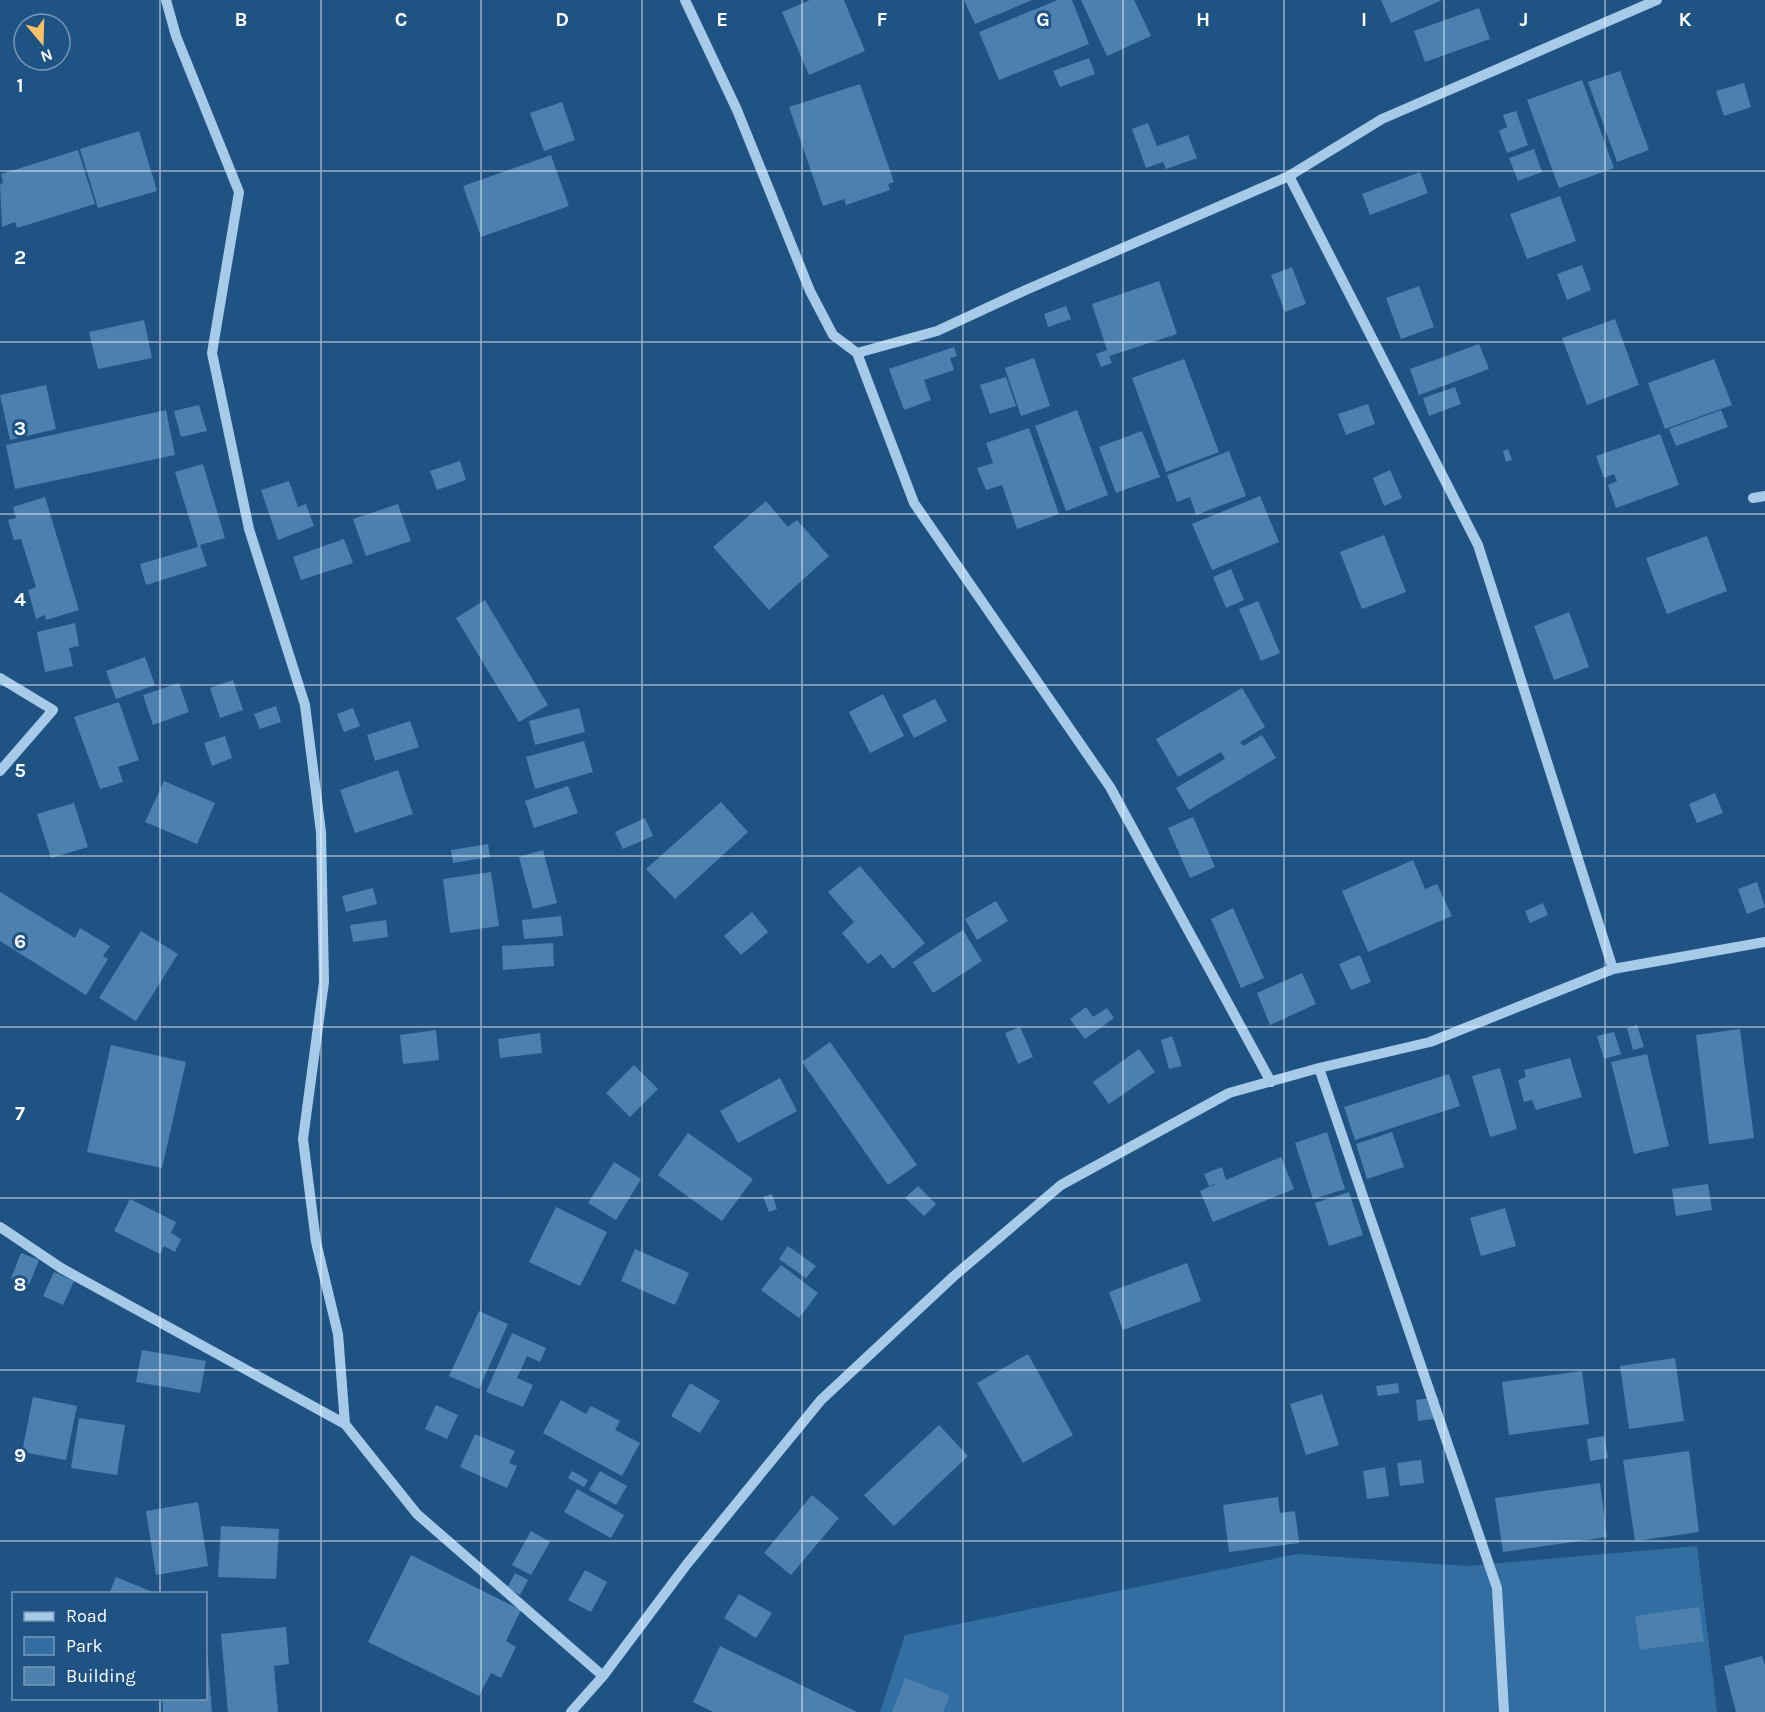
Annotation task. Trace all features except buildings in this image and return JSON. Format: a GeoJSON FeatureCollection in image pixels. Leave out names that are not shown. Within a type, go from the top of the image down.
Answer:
{"type":"FeatureCollection","features":[{"type":"Feature","properties":{"kind":"street"},"geometry":{"type":"LineString","coordinates":[[166,0],[176,36],[239,192],[212,353],[249,529],[304,705],[321,832],[324,982],[303,1139],[316,1242],[338,1334],[345,1424]]}},
{"type":"Feature","properties":{"kind":"street"},"geometry":{"type":"LineString","coordinates":[[685,0],[737,110],[810,291],[833,335],[857,353],[914,503],[1110,787],[1271,1082]]}},
{"type":"Feature","properties":{"kind":"street"},"geometry":{"type":"LineString","coordinates":[[857,353],[937,331],[1289,176],[1382,119],[1650,2]]}},
{"type":"Feature","properties":{"kind":"street"},"geometry":{"type":"LineString","coordinates":[[1289,176],[1478,545],[1613,969]]}},
{"type":"Feature","properties":{"kind":"street"},"geometry":{"type":"LineString","coordinates":[[1753,498],[1765,496]]}},
{"type":"Feature","properties":{"kind":"street"},"geometry":{"type":"LineString","coordinates":[[0,678],[54,710],[0,771]]}},
{"type":"Feature","properties":{"kind":"street"},"geometry":{"type":"LineString","coordinates":[[571,1712],[603,1676],[687,1564],[821,1400],[954,1276],[1061,1185],[1229,1093],[1319,1068],[1430,1042],[1613,969],[1765,942]]}},
{"type":"Feature","properties":{"kind":"street"},"geometry":{"type":"LineString","coordinates":[[1319,1068],[1497,1588],[1504,1712]]}},
{"type":"Feature","properties":{"kind":"street"},"geometry":{"type":"LineString","coordinates":[[0,1227],[61,1268],[345,1424],[417,1514],[603,1676]]}},
{"type":"Feature","properties":{"kind":"green space"},"geometry":{"type":"Polygon","coordinates":[[[1697,1546],[1717,1712],[880,1712],[905,1635],[1297,1554],[1466,1566],[1697,1546]]]}}]}
